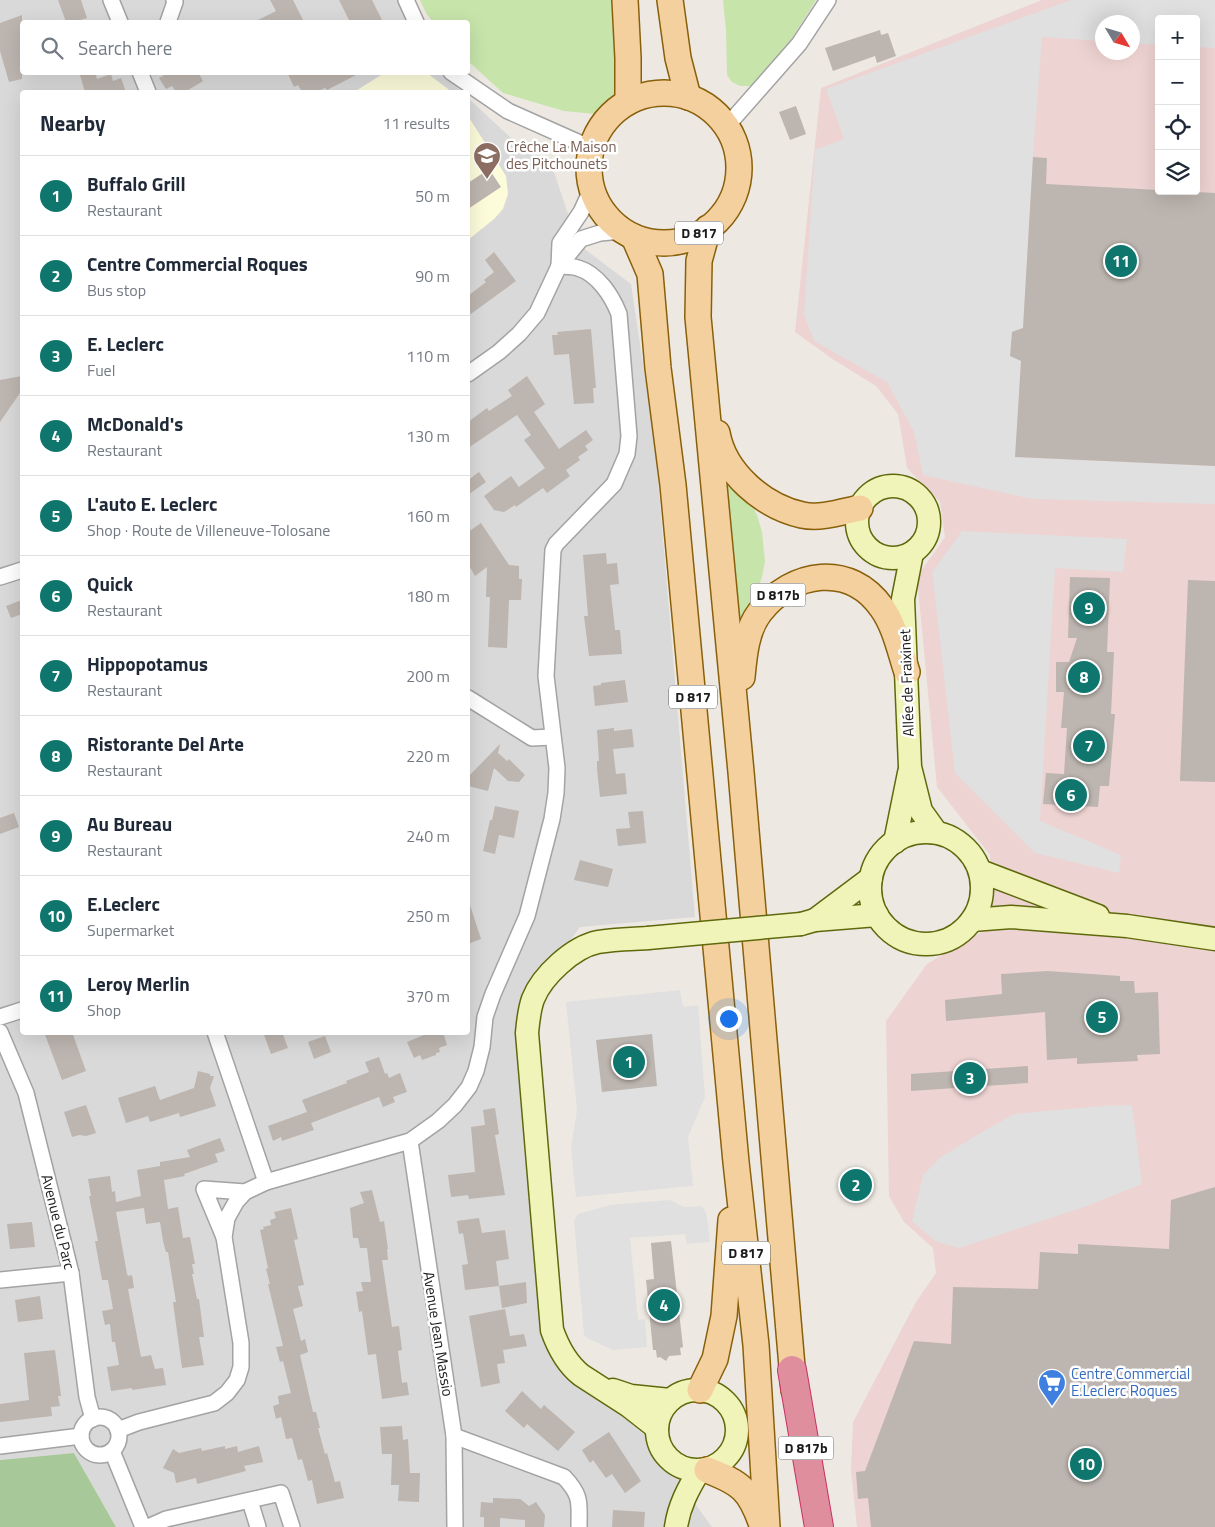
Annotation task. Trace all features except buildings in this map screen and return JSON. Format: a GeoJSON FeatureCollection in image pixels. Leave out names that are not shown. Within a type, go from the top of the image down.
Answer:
{"type":"FeatureCollection","features":[{"type":"Feature","properties":{"kind":"highway","name":"D 817b"},"geometry":{"type":"LineString","coordinates":[[792,1370],[818,1527]]}},
{"type":"Feature","properties":{"kind":"main road"},"geometry":{"type":"LineString","coordinates":[[625,0],[628,102]]}},
{"type":"Feature","properties":{"kind":"main road"},"geometry":{"type":"LineString","coordinates":[[670,0],[678,58],[688,97]]}},
{"type":"Feature","properties":{"kind":"main road","name":"D 817"},"geometry":{"type":"LineString","coordinates":[[655,94],[672,94],[688,97],[710,109],[726,127],[736,148],[738,172],[736,184],[726,208],[708,228],[696,236],[669,243],[645,241],[628,234],[603,212],[592,188],[589,161],[592,148],[597,134],[605,121],[628,102],[655,94]]}},
{"type":"Feature","properties":{"kind":"main road","name":"D 817"},"geometry":{"type":"LineString","coordinates":[[708,228],[699,261],[698,317],[741,772],[807,1527]]}},
{"type":"Feature","properties":{"kind":"main road","name":"D 817"},"geometry":{"type":"LineString","coordinates":[[628,234],[650,274],[658,368],[674,485],[736,1162],[756,1345],[767,1527]]}},
{"type":"Feature","properties":{"kind":"main road"},"geometry":{"type":"LineString","coordinates":[[698,317],[719,440],[728,462],[744,482],[765,498],[781,507],[803,515],[829,515],[860,508]]}},
{"type":"Feature","properties":{"kind":"main road","name":"D 817b"},"geometry":{"type":"LineString","coordinates":[[741,772],[741,683],[747,640],[759,613],[788,587],[803,580],[821,577],[840,578],[855,583],[868,592],[882,608],[892,625],[908,672]]}},
{"type":"Feature","properties":{"kind":"main road"},"geometry":{"type":"LineString","coordinates":[[700,1390],[715,1359],[724,1316],[736,1162]]}},
{"type":"Feature","properties":{"kind":"main road"},"geometry":{"type":"LineString","coordinates":[[703,1470],[725,1477],[744,1490],[756,1507],[763,1527]]}},
{"type":"Feature","properties":{"kind":"street"},"geometry":{"type":"LineString","coordinates":[[110,0],[119,20]]}},
{"type":"Feature","properties":{"kind":"street"},"geometry":{"type":"LineString","coordinates":[[169,20],[174,0]]}},
{"type":"Feature","properties":{"kind":"street"},"geometry":{"type":"LineString","coordinates":[[406,0],[415,20]]}},
{"type":"Feature","properties":{"kind":"street"},"geometry":{"type":"LineString","coordinates":[[726,127],[799,44],[821,2]]}},
{"type":"Feature","properties":{"kind":"street"},"geometry":{"type":"LineString","coordinates":[[141,75],[147,90]]}},
{"type":"Feature","properties":{"kind":"street"},"geometry":{"type":"LineString","coordinates":[[456,75],[508,111],[592,148]]}},
{"type":"Feature","properties":{"kind":"street"},"geometry":{"type":"LineString","coordinates":[[559,266],[560,243],[581,212],[592,188]]}},
{"type":"Feature","properties":{"kind":"street"},"geometry":{"type":"LineString","coordinates":[[470,373],[499,352],[519,334],[537,313],[559,266],[582,239],[600,233],[628,234]]}},
{"type":"Feature","properties":{"kind":"street"},"geometry":{"type":"LineString","coordinates":[[224,1237],[227,1218],[236,1202],[245,1192],[266,1182],[410,1141],[438,1121],[455,1105],[469,1087],[476,1071],[482,1047],[485,1017],[527,916],[552,819],[556,793],[557,768],[546,676],[553,550],[556,544],[614,484],[627,454],[629,436],[619,314],[615,303],[596,279],[580,268],[559,266]]}},
{"type":"Feature","properties":{"kind":"street"},"geometry":{"type":"LineString","coordinates":[[886,487],[899,487],[915,494],[922,502],[927,511],[928,521],[924,539],[912,553],[904,557],[886,558],[867,548],[861,539],[857,529],[860,508],[866,498],[875,491],[886,487]]}},
{"type":"Feature","properties":{"kind":"street"},"geometry":{"type":"LineString","coordinates":[[903,599],[912,553]]}},
{"type":"Feature","properties":{"kind":"street"},"geometry":{"type":"LineString","coordinates":[[886,558],[903,599]]}},
{"type":"Feature","properties":{"kind":"street"},"geometry":{"type":"LineString","coordinates":[[0,578],[20,571]]}},
{"type":"Feature","properties":{"kind":"street","name":"Allée de Fraixinet"},"geometry":{"type":"LineString","coordinates":[[903,599],[908,672],[910,767],[921,811],[936,832]]}},
{"type":"Feature","properties":{"kind":"street"},"geometry":{"type":"LineString","coordinates":[[470,699],[532,738],[552,737]]}},
{"type":"Feature","properties":{"kind":"street","name":"Allée de Fraixinet"},"geometry":{"type":"LineString","coordinates":[[894,842],[910,767]]}},
{"type":"Feature","properties":{"kind":"street"},"geometry":{"type":"LineString","coordinates":[[936,832],[950,837],[963,845],[974,857],[980,871],[982,888],[980,905],[972,920],[962,931],[949,939],[935,943],[920,943],[905,939],[892,932],[877,914],[871,897],[871,878],[876,864],[884,851],[894,842],[914,833],[936,832]]}},
{"type":"Feature","properties":{"kind":"street"},"geometry":{"type":"LineString","coordinates":[[980,871],[1042,896],[1127,926]]}},
{"type":"Feature","properties":{"kind":"street"},"geometry":{"type":"LineString","coordinates":[[808,922],[871,878]]}},
{"type":"Feature","properties":{"kind":"street"},"geometry":{"type":"LineString","coordinates":[[656,1428],[629,1406],[581,1375],[567,1362],[555,1339],[551,1324],[527,1034],[533,999],[541,984],[564,960],[597,942],[877,914]]}},
{"type":"Feature","properties":{"kind":"street"},"geometry":{"type":"LineString","coordinates":[[972,920],[1011,917],[1127,926],[1215,939]]}},
{"type":"Feature","properties":{"kind":"street"},"geometry":{"type":"LineString","coordinates":[[0,1017],[20,1011]]}},
{"type":"Feature","properties":{"kind":"street","name":"Avenue du Parc"},"geometry":{"type":"LineString","coordinates":[[0,1032],[26,1093],[71,1273],[87,1397],[93,1419]]}},
{"type":"Feature","properties":{"kind":"street"},"geometry":{"type":"LineString","coordinates":[[216,1035],[266,1182]]}},
{"type":"Feature","properties":{"kind":"street","name":"Avenue Jean Massio"},"geometry":{"type":"LineString","coordinates":[[410,1141],[454,1436],[455,1527]]}},
{"type":"Feature","properties":{"kind":"street"},"geometry":{"type":"LineString","coordinates":[[118,1430],[139,1422],[214,1402],[227,1393],[237,1380],[241,1367],[241,1343],[224,1237],[204,1189],[245,1192]]}},
{"type":"Feature","properties":{"kind":"street"},"geometry":{"type":"LineString","coordinates":[[0,1280],[71,1273]]}},
{"type":"Feature","properties":{"kind":"street"},"geometry":{"type":"LineString","coordinates":[[593,1383],[631,1396],[670,1400]]}},
{"type":"Feature","properties":{"kind":"street"},"geometry":{"type":"LineString","coordinates":[[700,1390],[720,1397],[728,1404],[734,1414],[737,1437],[727,1458],[718,1465],[703,1470],[684,1469],[675,1465],[661,1450],[656,1428],[660,1415],[670,1400],[686,1391],[700,1390]]}},
{"type":"Feature","properties":{"kind":"street"},"geometry":{"type":"LineString","coordinates":[[93,1419],[107,1419],[113,1422],[118,1430],[119,1439],[116,1445],[112,1451],[106,1454],[99,1455],[86,1449],[81,1436],[87,1423],[93,1419]]}},
{"type":"Feature","properties":{"kind":"street"},"geometry":{"type":"LineString","coordinates":[[0,1446],[81,1436]]}},
{"type":"Feature","properties":{"kind":"street"},"geometry":{"type":"LineString","coordinates":[[454,1436],[564,1477],[575,1488],[579,1499],[579,1527]]}},
{"type":"Feature","properties":{"kind":"street"},"geometry":{"type":"LineString","coordinates":[[112,1451],[143,1527]]}},
{"type":"Feature","properties":{"kind":"street"},"geometry":{"type":"LineString","coordinates":[[668,1459],[677,1522]]}},
{"type":"Feature","properties":{"kind":"street"},"geometry":{"type":"LineString","coordinates":[[677,1522],[685,1494],[703,1470]]}},
{"type":"Feature","properties":{"kind":"street"},"geometry":{"type":"LineString","coordinates":[[148,1527],[166,1519],[281,1493],[292,1527]]}},
{"type":"Feature","properties":{"kind":"street"},"geometry":{"type":"LineString","coordinates":[[250,1501],[258,1527]]}},
{"type":"Feature","properties":{"kind":"shaded area"},"geometry":{"type":"Polygon","coordinates":[[[0,0],[398,0],[405,20],[20,20],[20,75],[443,75],[460,90],[20,90],[20,1035],[470,1035],[470,100],[510,137],[551,163],[578,244],[631,284],[655,444],[695,917],[580,927],[528,997],[522,1078],[550,1356],[647,1437],[712,1527],[116,1527],[74,1453],[0,1460],[0,0]]]}},
{"type":"Feature","properties":{"kind":"shaded area"},"geometry":{"type":"Polygon","coordinates":[[[1042,0],[1215,0],[1215,1527],[857,1527],[851,1471],[853,1422],[916,1302],[936,1273],[933,1248],[904,1222],[889,1196],[886,1021],[927,964],[990,927],[990,855],[937,787],[917,577],[945,537],[940,502],[907,468],[898,414],[876,386],[834,360],[795,332],[821,88],[1042,0]]]}},
{"type":"Feature","properties":{"kind":"shaded area"},"geometry":{"type":"Polygon","coordinates":[[[1071,0],[1215,0],[1215,48],[1200,47],[1200,15],[1155,15],[1155,45],[1140,44],[1140,15],[1095,15],[1095,41],[1042,37],[1023,328],[1012,332],[1012,345],[1021,361],[1016,457],[1215,466],[1215,504],[1032,499],[923,475],[914,432],[887,382],[814,341],[804,314],[815,150],[844,139],[826,89],[1071,0]]]}},
{"type":"Feature","properties":{"kind":"shaded area"},"geometry":{"type":"Polygon","coordinates":[[[381,75],[430,75],[449,90],[357,90],[381,75]]]}},
{"type":"Feature","properties":{"kind":"shaded area","name":"Crêche La Maison des Pitchounets"},"geometry":{"type":"Polygon","coordinates":[[[470,119],[506,176],[508,194],[503,209],[470,238],[470,119]]]}},
{"type":"Feature","properties":{"kind":"shaded area"},"geometry":{"type":"Polygon","coordinates":[[[962,531],[1127,539],[1123,572],[1055,568],[1040,821],[1121,855],[1119,873],[1035,853],[955,773],[932,572],[962,531]]]}},
{"type":"Feature","properties":{"kind":"shaded area"},"geometry":{"type":"Polygon","coordinates":[[[680,990],[683,1007],[698,1005],[705,1097],[688,1137],[693,1186],[576,1197],[571,1148],[577,1110],[566,1002],[680,990]]]}},
{"type":"Feature","properties":{"kind":"shaded area"},"geometry":{"type":"Polygon","coordinates":[[[1132,1105],[1142,1184],[1084,1207],[959,1248],[935,1241],[912,1221],[923,1175],[941,1157],[1014,1114],[1132,1105]]]}},
{"type":"Feature","properties":{"kind":"shaded area"},"geometry":{"type":"Polygon","coordinates":[[[670,1200],[684,1207],[700,1206],[704,1208],[707,1216],[710,1242],[687,1244],[685,1234],[630,1238],[638,1320],[645,1319],[647,1347],[613,1350],[589,1339],[584,1335],[574,1221],[578,1214],[610,1205],[670,1200]]]}},
{"type":"Feature","properties":{"kind":"green space"},"geometry":{"type":"Polygon","coordinates":[[[420,0],[615,0],[621,75],[615,95],[595,114],[564,111],[503,93],[470,63],[470,20],[431,20],[420,0]]]}},
{"type":"Feature","properties":{"kind":"green space"},"geometry":{"type":"Polygon","coordinates":[[[723,0],[816,0],[772,70],[754,86],[740,86],[732,82],[727,75],[723,0]]]}},
{"type":"Feature","properties":{"kind":"green space"},"geometry":{"type":"Polygon","coordinates":[[[722,473],[750,502],[757,515],[762,532],[765,562],[762,577],[746,623],[735,647],[722,473]]]}},
{"type":"Feature","properties":{"kind":"green space"},"geometry":{"type":"Polygon","coordinates":[[[74,1453],[116,1527],[0,1527],[0,1460],[74,1453]]]}},
{"type":"Feature","properties":{"kind":"place","name":"Crêche La Maison des Pitchounets"},"geometry":{"type":"Point","coordinates":[487,180]}},
{"type":"Feature","properties":{"kind":"place","name":"Leroy Merlin"},"geometry":{"type":"Point","coordinates":[1121,261]}},
{"type":"Feature","properties":{"kind":"place","name":"Au Bureau"},"geometry":{"type":"Point","coordinates":[1089,608]}},
{"type":"Feature","properties":{"kind":"place","name":"Ristorante Del Arte"},"geometry":{"type":"Point","coordinates":[1084,677]}},
{"type":"Feature","properties":{"kind":"place","name":"Hippopotamus"},"geometry":{"type":"Point","coordinates":[1089,746]}},
{"type":"Feature","properties":{"kind":"place","name":"Quick"},"geometry":{"type":"Point","coordinates":[1071,795]}},
{"type":"Feature","properties":{"kind":"place","name":"L'auto E. Leclerc"},"geometry":{"type":"Point","coordinates":[1102,1017]}},
{"type":"Feature","properties":{"kind":"place","name":"Buffalo Grill"},"geometry":{"type":"Point","coordinates":[629,1062]}},
{"type":"Feature","properties":{"kind":"place","name":"E. Leclerc"},"geometry":{"type":"Point","coordinates":[970,1078]}},
{"type":"Feature","properties":{"kind":"place","name":"Centre Commercial Roques"},"geometry":{"type":"Point","coordinates":[856,1185]}},
{"type":"Feature","properties":{"kind":"place","name":"McDonald's"},"geometry":{"type":"Point","coordinates":[664,1305]}},
{"type":"Feature","properties":{"kind":"place","name":"Centre Commercial E.Leclerc Roques"},"geometry":{"type":"Point","coordinates":[1052,1407]}},
{"type":"Feature","properties":{"kind":"place","name":"E.Leclerc"},"geometry":{"type":"Point","coordinates":[1086,1464]}}]}
